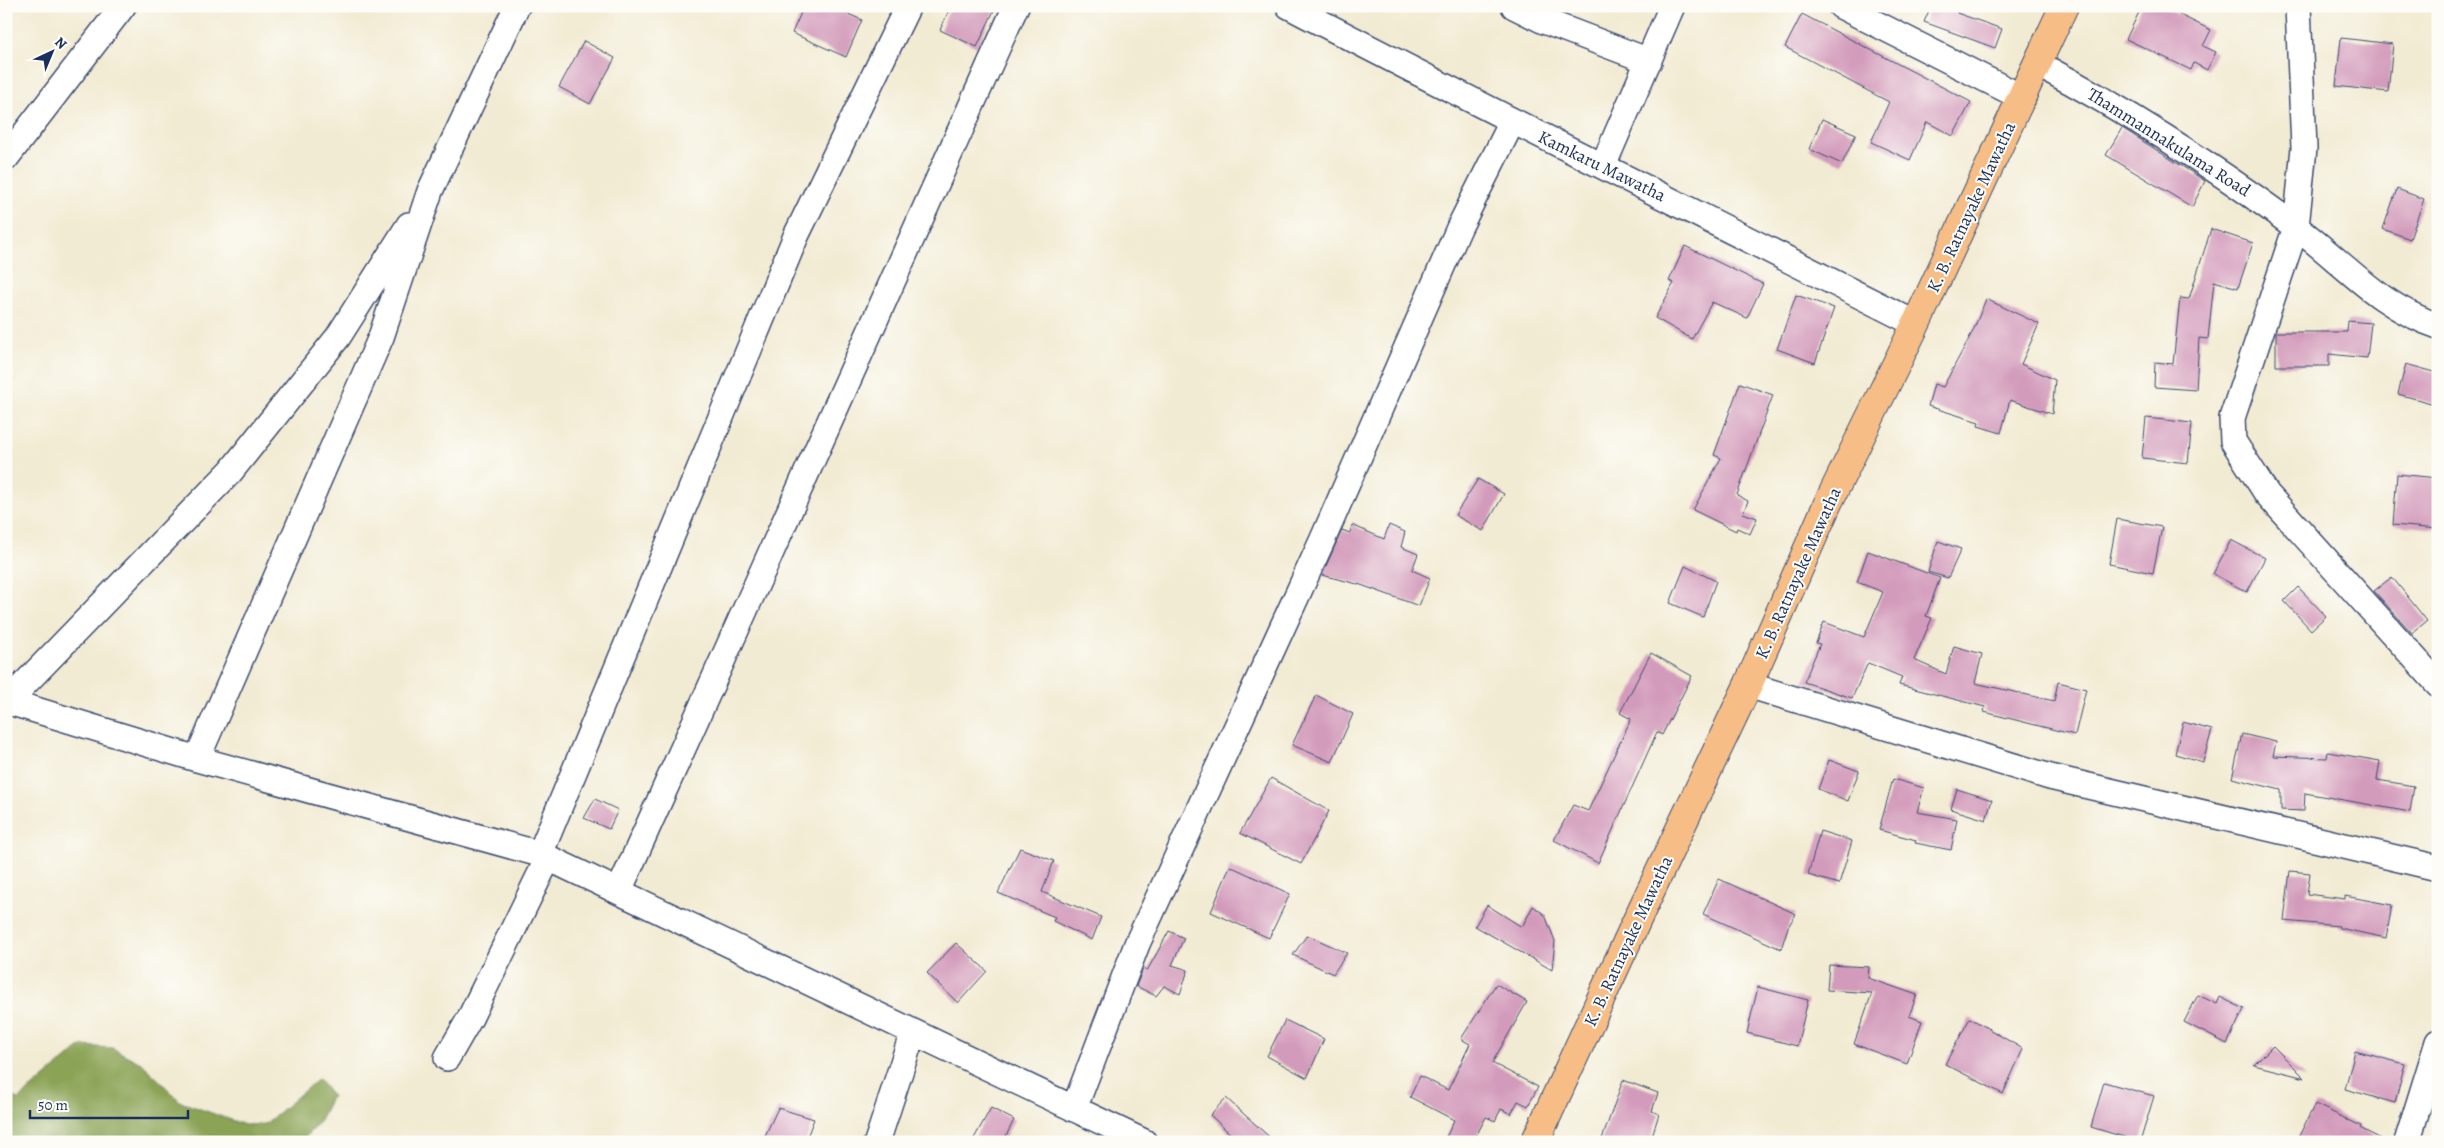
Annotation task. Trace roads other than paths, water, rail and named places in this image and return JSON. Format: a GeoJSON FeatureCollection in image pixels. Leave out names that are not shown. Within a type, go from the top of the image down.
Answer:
{"type":"FeatureCollection","features":[{"type":"Feature","properties":{"kind":"highway","name":"K. B. Ratnayake Mawatha"},"geometry":{"type":"LineString","coordinates":[[1535,1142],[1748,685],[1827,505],[1916,324],[2023,98],[2064,6]]}},
{"type":"Feature","properties":{"kind":"street"},"geometry":{"type":"LineString","coordinates":[[6,158],[123,6]]}},
{"type":"Feature","properties":{"kind":"street"},"geometry":{"type":"LineString","coordinates":[[197,759],[381,337],[430,191],[517,6]]}},
{"type":"Feature","properties":{"kind":"street"},"geometry":{"type":"LineString","coordinates":[[447,1058],[470,1018],[544,856],[796,236],[908,6]]}},
{"type":"Feature","properties":{"kind":"street"},"geometry":{"type":"LineString","coordinates":[[619,891],[1016,6]]}},
{"type":"Feature","properties":{"kind":"street","name":"Kamkaru Mawatha"},"geometry":{"type":"LineString","coordinates":[[1289,6],[1512,122],[1916,324]]}},
{"type":"Feature","properties":{"kind":"street"},"geometry":{"type":"LineString","coordinates":[[1514,6],[1544,22],[1648,61]]}},
{"type":"Feature","properties":{"kind":"street"},"geometry":{"type":"LineString","coordinates":[[1603,166],[1672,6]]}},
{"type":"Feature","properties":{"kind":"street"},"geometry":{"type":"LineString","coordinates":[[1841,6],[2023,98]]}},
{"type":"Feature","properties":{"kind":"street"},"geometry":{"type":"LineString","coordinates":[[2298,6],[2304,148],[2296,227],[2232,418],[2232,441],[2267,494],[2438,684]]}},
{"type":"Feature","properties":{"kind":"street","name":"Thammannakulama Road"},"geometry":{"type":"LineString","coordinates":[[2038,64],[2106,100],[2246,190],[2296,227],[2369,289],[2411,317],[2438,326]]}},
{"type":"Feature","properties":{"kind":"street"},"geometry":{"type":"LineString","coordinates":[[1074,1109],[1137,944],[1326,532],[1459,228],[1512,122]]}},
{"type":"Feature","properties":{"kind":"street"},"geometry":{"type":"LineString","coordinates":[[430,191],[338,338],[231,471],[6,702],[197,759],[544,856],[1144,1142]]}},
{"type":"Feature","properties":{"kind":"street"},"geometry":{"type":"LineString","coordinates":[[1748,685],[2050,776],[2438,868]]}},
{"type":"Feature","properties":{"kind":"street"},"geometry":{"type":"LineString","coordinates":[[877,1142],[913,1032]]}},
{"type":"Feature","properties":{"kind":"street"},"geometry":{"type":"LineString","coordinates":[[2408,1142],[2438,1042]]}}]}
